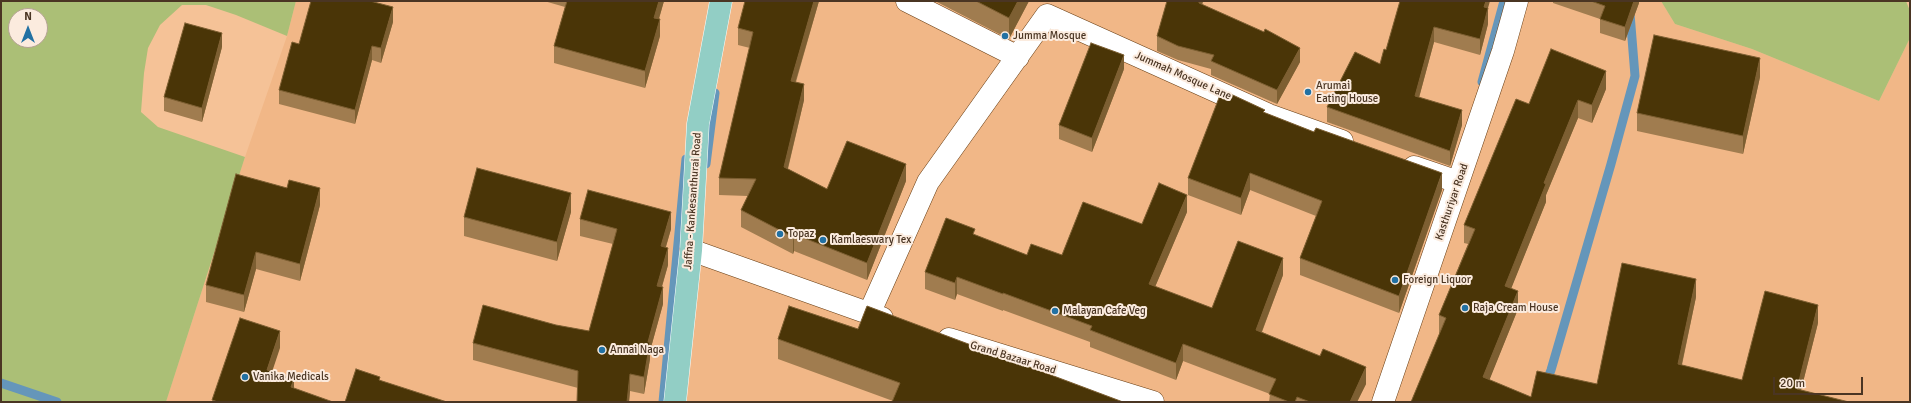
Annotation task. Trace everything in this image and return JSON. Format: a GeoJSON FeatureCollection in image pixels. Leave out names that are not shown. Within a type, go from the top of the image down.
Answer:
{"type":"FeatureCollection","features":[{"type":"Feature","properties":{"kind":"main road","name":"Jaffna - Kankesanthurai Road"},"geometry":{"type":"LineString","coordinates":[[675,402],[691,250],[698,124],[721,1]]}},
{"type":"Feature","properties":{"kind":"street"},"geometry":{"type":"LineString","coordinates":[[907,1],[1018,56]]}},
{"type":"Feature","properties":{"kind":"street","name":"Kasthuriyar Road"},"geometry":{"type":"LineString","coordinates":[[1384,402],[1503,51],[1517,1]]}},
{"type":"Feature","properties":{"kind":"street","name":"Jummah Mosque Lane"},"geometry":{"type":"LineString","coordinates":[[869,314],[928,182],[1047,15],[1269,115],[1364,149]]}},
{"type":"Feature","properties":{"kind":"street"},"geometry":{"type":"LineString","coordinates":[[1393,159],[1458,182]]}},
{"type":"Feature","properties":{"kind":"street"},"geometry":{"type":"LineString","coordinates":[[691,250],[869,314],[901,324]]}},
{"type":"Feature","properties":{"kind":"street","name":"Grand Bazaar Road"},"geometry":{"type":"LineString","coordinates":[[930,333],[1153,402]]}},
{"type":"Feature","properties":{"kind":"shaded area"},"geometry":{"type":"Polygon","coordinates":[[[296,1],[1661,1],[1675,24],[1752,49],[1879,101],[1910,38],[1910,402],[166,402],[245,157],[287,36],[296,1]]]}},
{"type":"Feature","properties":{"kind":"green space"},"geometry":{"type":"Polygon","coordinates":[[[1,1],[296,1],[287,36],[236,15],[206,5],[182,5],[160,25],[148,48],[144,73],[141,112],[158,127],[245,157],[166,402],[1,402],[1,1]]]}},
{"type":"Feature","properties":{"kind":"green space"},"geometry":{"type":"Polygon","coordinates":[[[1661,1],[1906,1],[1910,11],[1910,38],[1879,101],[1752,49],[1675,24],[1661,1]]]}},
{"type":"Feature","properties":{"kind":"building"},"geometry":{"type":"Polygon","coordinates":[[[311,1],[370,1],[393,7],[381,48],[372,46],[355,110],[279,90],[292,42],[299,44],[311,1]]]}},
{"type":"Feature","properties":{"kind":"building"},"geometry":{"type":"Polygon","coordinates":[[[567,1],[659,1],[654,18],[660,19],[645,71],[554,46],[567,1]]]}},
{"type":"Feature","properties":{"kind":"building"},"geometry":{"type":"Polygon","coordinates":[[[745,1],[814,1],[791,81],[804,84],[784,167],[827,189],[847,141],[906,164],[867,263],[794,234],[793,237],[741,210],[756,179],[719,178],[753,32],[738,28],[745,1]]]}},
{"type":"Feature","properties":{"kind":"building"},"geometry":{"type":"Polygon","coordinates":[[[976,1],[1018,1],[1009,18],[976,1]]]}},
{"type":"Feature","properties":{"kind":"building"},"geometry":{"type":"Polygon","coordinates":[[[1167,1],[1199,1],[1199,3],[1264,32],[1265,29],[1300,48],[1277,90],[1211,61],[1214,55],[1178,46],[1157,36],[1167,1]]]}},
{"type":"Feature","properties":{"kind":"building"},"geometry":{"type":"Polygon","coordinates":[[[1400,1],[1486,1],[1484,7],[1488,8],[1480,39],[1434,27],[1415,96],[1462,110],[1450,151],[1327,107],[1355,52],[1380,64],[1384,49],[1386,50],[1400,1]]]}},
{"type":"Feature","properties":{"kind":"building"},"geometry":{"type":"Polygon","coordinates":[[[1591,1],[1634,1],[1625,27],[1600,19],[1605,6],[1591,1]]]}},
{"type":"Feature","properties":{"kind":"building"},"geometry":{"type":"Polygon","coordinates":[[[185,23],[222,33],[202,108],[164,97],[185,23]]]}},
{"type":"Feature","properties":{"kind":"building"},"geometry":{"type":"Polygon","coordinates":[[[1654,35],[1760,58],[1743,136],[1637,113],[1654,35]]]}},
{"type":"Feature","properties":{"kind":"building"},"geometry":{"type":"Polygon","coordinates":[[[1091,43],[1124,55],[1092,138],[1059,125],[1091,43]]]}},
{"type":"Feature","properties":{"kind":"building"},"geometry":{"type":"Polygon","coordinates":[[[1551,49],[1606,71],[1592,105],[1578,100],[1544,183],[1546,184],[1505,286],[1518,291],[1483,377],[1531,397],[1537,371],[1597,384],[1622,263],[1696,279],[1678,364],[1742,380],[1765,291],[1818,305],[1797,389],[1849,402],[1411,402],[1446,318],[1439,315],[1475,229],[1464,225],[1516,99],[1529,104],[1551,49]]]}},
{"type":"Feature","properties":{"kind":"building"},"geometry":{"type":"Polygon","coordinates":[[[1222,90],[1265,110],[1263,112],[1314,132],[1316,128],[1442,173],[1399,296],[1300,258],[1322,201],[1250,173],[1241,198],[1188,178],[1222,90]]]}},
{"type":"Feature","properties":{"kind":"building"},"geometry":{"type":"Polygon","coordinates":[[[477,168],[571,193],[557,242],[464,217],[477,168]]]}},
{"type":"Feature","properties":{"kind":"building"},"geometry":{"type":"Polygon","coordinates":[[[236,174],[287,188],[289,180],[320,188],[300,264],[256,252],[244,295],[206,285],[236,174]]]}},
{"type":"Feature","properties":{"kind":"building"},"geometry":{"type":"Polygon","coordinates":[[[1159,183],[1187,195],[1149,284],[1212,308],[1238,241],[1283,258],[1256,330],[1320,356],[1323,349],[1366,367],[1350,402],[1310,402],[1297,397],[1295,402],[1289,402],[1269,394],[1276,379],[1183,344],[1176,363],[1090,330],[1092,326],[1003,293],[957,277],[955,283],[925,272],[946,218],[975,229],[973,234],[1027,255],[1031,244],[1062,255],[1083,202],[1142,224],[1159,183]]]}},
{"type":"Feature","properties":{"kind":"building"},"geometry":{"type":"Polygon","coordinates":[[[588,190],[671,212],[661,246],[668,248],[657,286],[663,287],[648,342],[650,342],[644,377],[630,374],[627,402],[577,402],[578,371],[473,343],[483,305],[556,325],[589,331],[617,229],[580,219],[588,190]]]}},
{"type":"Feature","properties":{"kind":"building"},"geometry":{"type":"Polygon","coordinates":[[[789,306],[858,329],[867,306],[1123,402],[892,402],[900,383],[778,339],[789,306]]]}},
{"type":"Feature","properties":{"kind":"building"},"geometry":{"type":"Polygon","coordinates":[[[240,318],[280,331],[267,370],[294,379],[291,387],[333,402],[218,402],[212,400],[240,318]]]}},
{"type":"Feature","properties":{"kind":"building"},"geometry":{"type":"Polygon","coordinates":[[[356,369],[380,377],[379,380],[447,402],[345,402],[356,369]]]}},
{"type":"Feature","properties":{"kind":"waterway"},"geometry":{"type":"LineString","coordinates":[[1482,82],[1504,1]]}},
{"type":"Feature","properties":{"kind":"waterway"},"geometry":{"type":"LineString","coordinates":[[1539,402],[1551,370],[1635,76],[1629,1]]}},
{"type":"Feature","properties":{"kind":"waterway"},"geometry":{"type":"LineString","coordinates":[[706,164],[715,93]]}},
{"type":"Feature","properties":{"kind":"waterway"},"geometry":{"type":"LineString","coordinates":[[663,402],[686,159]]}},
{"type":"Feature","properties":{"kind":"waterway"},"geometry":{"type":"LineString","coordinates":[[1,383],[57,402]]}},
{"type":"Feature","properties":{"kind":"place","name":"Jumma Mosque"},"geometry":{"type":"Point","coordinates":[1005,36]}},
{"type":"Feature","properties":{"kind":"place","name":"Arumai Eating House"},"geometry":{"type":"Point","coordinates":[1308,92]}},
{"type":"Feature","properties":{"kind":"place","name":"Topaz"},"geometry":{"type":"Point","coordinates":[780,234]}},
{"type":"Feature","properties":{"kind":"place","name":"Kamlaeswary Tex"},"geometry":{"type":"Point","coordinates":[823,240]}},
{"type":"Feature","properties":{"kind":"place","name":"Foreign Liquor"},"geometry":{"type":"Point","coordinates":[1395,280]}},
{"type":"Feature","properties":{"kind":"place","name":"Raja Cream House"},"geometry":{"type":"Point","coordinates":[1465,308]}},
{"type":"Feature","properties":{"kind":"place","name":"Malayan Cafe Veg"},"geometry":{"type":"Point","coordinates":[1055,311]}},
{"type":"Feature","properties":{"kind":"place","name":"Annai Naga"},"geometry":{"type":"Point","coordinates":[602,350]}},
{"type":"Feature","properties":{"kind":"place","name":"Vanika Medicals"},"geometry":{"type":"Point","coordinates":[245,377]}}]}
